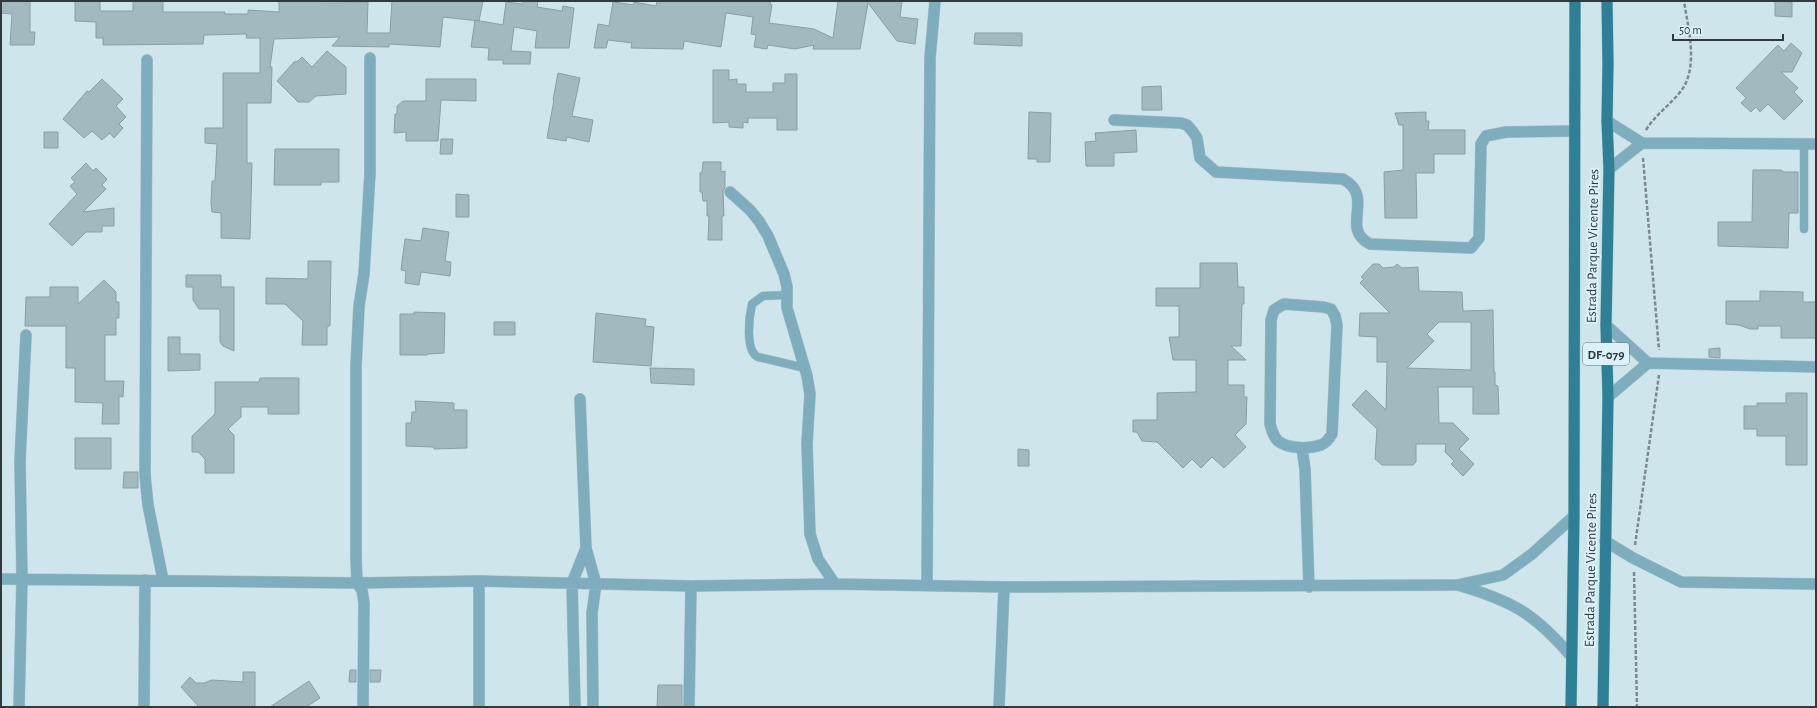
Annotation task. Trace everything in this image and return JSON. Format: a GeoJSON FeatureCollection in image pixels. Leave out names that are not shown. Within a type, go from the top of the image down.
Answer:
{"type":"FeatureCollection","features":[{"type":"Feature","properties":{"kind":"main road","name":"Estrada Parque Vicente Pires"},"geometry":{"type":"LineString","coordinates":[[1571,707],[1574,516],[1575,1]]}},
{"type":"Feature","properties":{"kind":"main road","name":"Estrada Parque Vicente Pires"},"geometry":{"type":"LineString","coordinates":[[1604,707],[1608,398],[1606,325],[1609,170],[1607,121],[1607,1]]}},
{"type":"Feature","properties":{"kind":"street"},"geometry":{"type":"LineString","coordinates":[[927,585],[930,58],[935,1]]}},
{"type":"Feature","properties":{"kind":"street"},"geometry":{"type":"LineString","coordinates":[[363,707],[364,603],[362,590],[357,582],[356,366],[359,306],[364,274],[370,173],[370,58]]}},
{"type":"Feature","properties":{"kind":"street"},"geometry":{"type":"LineString","coordinates":[[147,60],[144,475],[162,580]]}},
{"type":"Feature","properties":{"kind":"street"},"geometry":{"type":"LineString","coordinates":[[1114,120],[1181,123],[1187,125],[1197,138],[1200,158],[1216,172],[1343,178],[1355,187],[1358,196],[1356,230],[1362,238],[1370,244],[1471,248],[1479,238],[1480,144],[1486,136],[1506,132],[1574,131]]}},
{"type":"Feature","properties":{"kind":"street"},"geometry":{"type":"LineString","coordinates":[[1607,121],[1642,143],[1816,144]]}},
{"type":"Feature","properties":{"kind":"street"},"geometry":{"type":"LineString","coordinates":[[1609,170],[1642,143]]}},
{"type":"Feature","properties":{"kind":"street"},"geometry":{"type":"LineString","coordinates":[[730,192],[750,210],[768,236],[784,274],[787,308],[805,368],[810,394],[807,444],[810,534],[818,559],[835,584]]}},
{"type":"Feature","properties":{"kind":"street"},"geometry":{"type":"LineString","coordinates":[[1284,304],[1323,307],[1331,310],[1335,316],[1337,325],[1332,434],[1329,440],[1321,445],[1302,448],[1278,441],[1273,435],[1270,424],[1271,320],[1274,310],[1284,304]]}},
{"type":"Feature","properties":{"kind":"street"},"geometry":{"type":"LineString","coordinates":[[1606,325],[1648,363],[1816,367]]}},
{"type":"Feature","properties":{"kind":"street"},"geometry":{"type":"LineString","coordinates":[[19,707],[22,580],[20,461],[26,335]]}},
{"type":"Feature","properties":{"kind":"street"},"geometry":{"type":"LineString","coordinates":[[1608,398],[1648,363]]}},
{"type":"Feature","properties":{"kind":"street"},"geometry":{"type":"LineString","coordinates":[[580,399],[586,548],[596,584],[592,613],[593,707]]}},
{"type":"Feature","properties":{"kind":"street"},"geometry":{"type":"LineString","coordinates":[[1302,448],[1305,469],[1309,587]]}},
{"type":"Feature","properties":{"kind":"street"},"geometry":{"type":"LineString","coordinates":[[1,579],[357,582],[479,581],[691,586],[835,584],[1004,587],[1309,587],[1457,585],[1502,575],[1532,554],[1574,516]]}},
{"type":"Feature","properties":{"kind":"street"},"geometry":{"type":"LineString","coordinates":[[1605,541],[1633,558],[1681,582],[1816,584]]}},
{"type":"Feature","properties":{"kind":"street"},"geometry":{"type":"LineString","coordinates":[[575,707],[572,583],[586,548]]}},
{"type":"Feature","properties":{"kind":"street"},"geometry":{"type":"LineString","coordinates":[[144,707],[145,580]]}},
{"type":"Feature","properties":{"kind":"street"},"geometry":{"type":"LineString","coordinates":[[479,581],[479,707]]}},
{"type":"Feature","properties":{"kind":"street"},"geometry":{"type":"LineString","coordinates":[[1457,585],[1492,596],[1516,606],[1554,636],[1571,656]]}},
{"type":"Feature","properties":{"kind":"street"},"geometry":{"type":"LineString","coordinates":[[690,707],[691,586]]}},
{"type":"Feature","properties":{"kind":"street"},"geometry":{"type":"LineString","coordinates":[[999,707],[1004,587]]}},
{"type":"Feature","properties":{"kind":"lane"},"geometry":{"type":"LineString","coordinates":[[1804,144],[1804,229]]}},
{"type":"Feature","properties":{"kind":"lane"},"geometry":{"type":"LineString","coordinates":[[786,295],[763,296],[752,304],[749,336],[751,350],[754,356],[758,358],[805,368]]}},
{"type":"Feature","properties":{"kind":"building"},"geometry":{"type":"Polygon","coordinates":[[[1,1],[30,1],[30,32],[35,32],[34,45],[10,45],[12,14],[1,13],[1,1]]]}},
{"type":"Feature","properties":{"kind":"building"},"geometry":{"type":"Polygon","coordinates":[[[75,1],[100,1],[100,11],[133,11],[133,1],[163,1],[163,12],[225,12],[225,14],[248,14],[248,10],[279,12],[279,1],[368,2],[367,33],[390,33],[392,1],[483,1],[479,21],[443,17],[440,47],[389,44],[389,47],[332,46],[340,37],[274,39],[270,67],[272,67],[271,103],[247,103],[247,163],[252,163],[250,239],[221,238],[221,213],[212,212],[211,203],[212,181],[215,181],[217,144],[205,143],[205,128],[223,128],[223,73],[260,73],[260,38],[246,38],[247,34],[204,35],[203,44],[103,45],[103,38],[96,38],[96,22],[75,21],[75,1]]]}},
{"type":"Feature","properties":{"kind":"building"},"geometry":{"type":"Polygon","coordinates":[[[523,1],[538,1],[537,7],[562,11],[563,6],[574,8],[569,48],[535,48],[537,31],[514,27],[511,51],[531,52],[530,64],[503,64],[503,60],[488,60],[489,48],[471,47],[475,20],[503,25],[506,2],[523,4],[523,1]]]}},
{"type":"Feature","properties":{"kind":"building"},"geometry":{"type":"Polygon","coordinates":[[[657,1],[771,1],[770,4],[772,5],[769,23],[814,29],[833,38],[838,1],[902,1],[900,17],[918,19],[915,44],[897,41],[868,3],[860,49],[813,49],[814,45],[795,49],[768,45],[767,49],[754,47],[756,35],[751,34],[753,17],[726,13],[721,47],[684,41],[683,49],[631,48],[632,43],[608,40],[606,48],[594,48],[598,24],[609,26],[613,2],[634,5],[634,2],[656,6],[657,1]]]}},
{"type":"Feature","properties":{"kind":"building"},"geometry":{"type":"Polygon","coordinates":[[[1775,1],[1792,2],[1792,17],[1775,16],[1775,1]]]}},
{"type":"Feature","properties":{"kind":"building"},"geometry":{"type":"Polygon","coordinates":[[[975,33],[1022,33],[1022,46],[974,44],[975,33]]]}},
{"type":"Feature","properties":{"kind":"building"},"geometry":{"type":"Polygon","coordinates":[[[1791,43],[1802,53],[1792,72],[1781,72],[1798,88],[1794,92],[1803,101],[1784,120],[1768,104],[1760,112],[1756,107],[1751,112],[1741,103],[1746,98],[1736,88],[1778,45],[1784,51],[1791,43]]]}},
{"type":"Feature","properties":{"kind":"building"},"geometry":{"type":"Polygon","coordinates":[[[327,51],[346,67],[346,94],[316,96],[309,102],[298,102],[277,81],[294,62],[298,61],[302,57],[312,67],[327,51]]]}},
{"type":"Feature","properties":{"kind":"building"},"geometry":{"type":"Polygon","coordinates":[[[713,70],[729,70],[729,80],[737,79],[737,84],[746,84],[746,92],[773,92],[773,83],[785,83],[785,74],[797,74],[797,130],[777,130],[777,118],[748,118],[748,123],[743,122],[743,128],[729,127],[729,122],[713,123],[713,70]]]}},
{"type":"Feature","properties":{"kind":"building"},"geometry":{"type":"Polygon","coordinates":[[[558,73],[580,78],[572,116],[593,120],[589,142],[567,137],[566,141],[547,138],[558,73]]]}},
{"type":"Feature","properties":{"kind":"building"},"geometry":{"type":"Polygon","coordinates":[[[102,79],[123,99],[116,106],[126,117],[119,124],[123,128],[114,138],[110,133],[102,140],[92,131],[84,138],[63,119],[87,91],[89,92],[102,79]]]}},
{"type":"Feature","properties":{"kind":"building"},"geometry":{"type":"Polygon","coordinates":[[[426,79],[476,79],[476,101],[441,100],[438,141],[406,141],[406,132],[394,133],[397,106],[403,101],[426,101],[426,79]]]}},
{"type":"Feature","properties":{"kind":"building"},"geometry":{"type":"Polygon","coordinates":[[[1161,86],[1162,110],[1142,110],[1142,87],[1161,86]]]}},
{"type":"Feature","properties":{"kind":"building"},"geometry":{"type":"Polygon","coordinates":[[[1029,112],[1051,113],[1050,162],[1037,162],[1037,159],[1028,159],[1029,112]]]}},
{"type":"Feature","properties":{"kind":"building"},"geometry":{"type":"Polygon","coordinates":[[[1426,112],[1426,121],[1429,121],[1428,130],[1465,130],[1465,154],[1434,154],[1434,173],[1416,173],[1417,218],[1385,218],[1384,172],[1403,170],[1403,125],[1399,125],[1395,113],[1426,112]]]}},
{"type":"Feature","properties":{"kind":"building"},"geometry":{"type":"Polygon","coordinates":[[[1136,130],[1137,152],[1114,153],[1114,166],[1086,166],[1085,142],[1096,141],[1095,133],[1136,130]]]}},
{"type":"Feature","properties":{"kind":"building"},"geometry":{"type":"Polygon","coordinates":[[[44,132],[58,132],[58,148],[44,148],[44,132]]]}},
{"type":"Feature","properties":{"kind":"building"},"geometry":{"type":"Polygon","coordinates":[[[441,139],[453,139],[452,154],[440,154],[441,139]]]}},
{"type":"Feature","properties":{"kind":"building"},"geometry":{"type":"Polygon","coordinates":[[[275,149],[339,149],[339,182],[321,182],[321,185],[274,185],[275,149]]]}},
{"type":"Feature","properties":{"kind":"building"},"geometry":{"type":"Polygon","coordinates":[[[703,162],[721,162],[721,172],[725,171],[722,240],[708,240],[709,216],[707,216],[707,201],[703,201],[702,192],[700,192],[700,173],[702,172],[703,162]]]}},
{"type":"Feature","properties":{"kind":"building"},"geometry":{"type":"Polygon","coordinates":[[[86,163],[93,171],[96,168],[107,179],[102,185],[106,189],[83,212],[114,208],[114,226],[102,226],[102,232],[86,232],[72,246],[49,224],[77,194],[70,186],[75,182],[71,178],[86,163]]]}},
{"type":"Feature","properties":{"kind":"building"},"geometry":{"type":"Polygon","coordinates":[[[1753,170],[1781,170],[1784,172],[1798,172],[1798,213],[1789,213],[1788,248],[1718,246],[1718,222],[1752,222],[1753,170]]]}},
{"type":"Feature","properties":{"kind":"building"},"geometry":{"type":"Polygon","coordinates":[[[456,194],[469,195],[469,217],[456,217],[456,194]]]}},
{"type":"Feature","properties":{"kind":"building"},"geometry":{"type":"Polygon","coordinates":[[[423,228],[449,232],[445,261],[451,262],[450,276],[421,272],[419,285],[405,283],[406,271],[401,270],[405,239],[421,241],[423,228]]]}},
{"type":"Feature","properties":{"kind":"building"},"geometry":{"type":"Polygon","coordinates":[[[308,261],[331,261],[330,326],[327,326],[327,345],[302,345],[303,321],[285,304],[266,304],[266,278],[308,279],[308,261]]]}},
{"type":"Feature","properties":{"kind":"building"},"geometry":{"type":"Polygon","coordinates":[[[1200,263],[1237,263],[1238,287],[1244,287],[1241,346],[1231,346],[1246,360],[1228,360],[1228,385],[1244,385],[1244,397],[1247,397],[1246,424],[1235,435],[1246,447],[1224,468],[1212,457],[1201,468],[1192,459],[1183,468],[1157,442],[1142,441],[1137,432],[1133,432],[1133,420],[1157,420],[1157,393],[1196,392],[1196,360],[1173,360],[1169,337],[1179,337],[1179,306],[1156,306],[1156,288],[1200,288],[1200,263]]]}},
{"type":"Feature","properties":{"kind":"building"},"geometry":{"type":"Polygon","coordinates":[[[1373,264],[1379,264],[1383,268],[1394,267],[1397,264],[1402,268],[1418,267],[1419,291],[1462,292],[1463,311],[1493,310],[1494,372],[1495,385],[1498,386],[1499,414],[1473,414],[1473,387],[1438,387],[1439,423],[1453,423],[1469,439],[1459,449],[1474,464],[1463,476],[1451,464],[1454,461],[1445,452],[1446,444],[1416,444],[1416,462],[1413,465],[1382,465],[1375,459],[1377,429],[1352,405],[1366,390],[1386,410],[1387,362],[1377,362],[1377,337],[1359,336],[1360,313],[1390,313],[1360,283],[1364,279],[1361,277],[1373,264]],[[1439,322],[1427,334],[1434,341],[1407,368],[1471,370],[1471,322],[1439,322]]]}},
{"type":"Feature","properties":{"kind":"building"},"geometry":{"type":"Polygon","coordinates":[[[186,275],[221,275],[221,287],[234,287],[234,351],[223,346],[220,342],[220,309],[199,309],[193,300],[193,287],[186,287],[186,275]]]}},
{"type":"Feature","properties":{"kind":"building"},"geometry":{"type":"Polygon","coordinates":[[[104,280],[116,292],[116,302],[119,302],[119,318],[116,318],[116,335],[105,335],[105,381],[124,381],[123,397],[119,396],[119,424],[102,424],[103,403],[75,402],[75,368],[66,368],[66,326],[25,326],[26,297],[50,297],[50,287],[78,287],[78,304],[104,280]]]}},
{"type":"Feature","properties":{"kind":"building"},"geometry":{"type":"Polygon","coordinates":[[[1760,291],[1803,292],[1803,302],[1816,302],[1816,338],[1781,338],[1781,326],[1758,326],[1758,329],[1750,329],[1739,325],[1726,324],[1726,301],[1760,301],[1760,291]]]}},
{"type":"Feature","properties":{"kind":"building"},"geometry":{"type":"Polygon","coordinates":[[[414,312],[445,313],[444,353],[427,355],[400,355],[400,314],[414,314],[414,312]]]}},
{"type":"Feature","properties":{"kind":"building"},"geometry":{"type":"Polygon","coordinates":[[[596,313],[646,319],[645,326],[654,327],[651,366],[593,362],[596,313]]]}},
{"type":"Feature","properties":{"kind":"building"},"geometry":{"type":"Polygon","coordinates":[[[494,322],[515,322],[515,335],[494,335],[494,322]]]}},
{"type":"Feature","properties":{"kind":"building"},"geometry":{"type":"Polygon","coordinates":[[[168,337],[180,337],[180,354],[200,354],[200,370],[168,371],[168,337]]]}},
{"type":"Feature","properties":{"kind":"building"},"geometry":{"type":"Polygon","coordinates":[[[1720,348],[1720,358],[1709,357],[1709,349],[1720,348]]]}},
{"type":"Feature","properties":{"kind":"building"},"geometry":{"type":"Polygon","coordinates":[[[650,368],[694,369],[694,385],[651,383],[650,368]]]}},
{"type":"Feature","properties":{"kind":"building"},"geometry":{"type":"Polygon","coordinates":[[[260,378],[299,378],[299,414],[268,414],[268,407],[241,407],[241,417],[228,429],[234,435],[234,473],[205,473],[205,459],[198,452],[192,452],[192,436],[215,414],[215,382],[259,382],[260,378]]]}},
{"type":"Feature","properties":{"kind":"building"},"geometry":{"type":"Polygon","coordinates":[[[1786,393],[1807,393],[1807,465],[1786,465],[1786,436],[1757,436],[1757,429],[1744,429],[1744,406],[1757,406],[1757,403],[1786,403],[1786,393]]]}},
{"type":"Feature","properties":{"kind":"building"},"geometry":{"type":"Polygon","coordinates":[[[415,401],[454,403],[454,410],[467,410],[467,448],[434,449],[434,447],[406,446],[406,423],[411,423],[412,412],[416,412],[415,401]]]}},
{"type":"Feature","properties":{"kind":"building"},"geometry":{"type":"Polygon","coordinates":[[[75,438],[111,438],[111,469],[75,469],[75,438]]]}},
{"type":"Feature","properties":{"kind":"building"},"geometry":{"type":"Polygon","coordinates":[[[1018,449],[1029,450],[1029,466],[1018,466],[1018,449]]]}},
{"type":"Feature","properties":{"kind":"building"},"geometry":{"type":"Polygon","coordinates":[[[124,472],[138,472],[138,488],[123,488],[124,472]]]}},
{"type":"Feature","properties":{"kind":"building"},"geometry":{"type":"Polygon","coordinates":[[[350,670],[356,670],[356,682],[349,682],[350,670]]]}},
{"type":"Feature","properties":{"kind":"building"},"geometry":{"type":"Polygon","coordinates":[[[370,670],[381,670],[380,682],[370,682],[370,670]]]}},
{"type":"Feature","properties":{"kind":"building"},"geometry":{"type":"Polygon","coordinates":[[[243,672],[255,672],[255,707],[199,707],[181,687],[190,677],[196,683],[204,683],[212,680],[243,682],[243,672]]]}},
{"type":"Feature","properties":{"kind":"building"},"geometry":{"type":"Polygon","coordinates":[[[309,681],[320,698],[306,707],[270,707],[309,681]]]}},
{"type":"Feature","properties":{"kind":"building"},"geometry":{"type":"Polygon","coordinates":[[[658,685],[682,685],[682,707],[657,707],[658,685]]]}}]}
